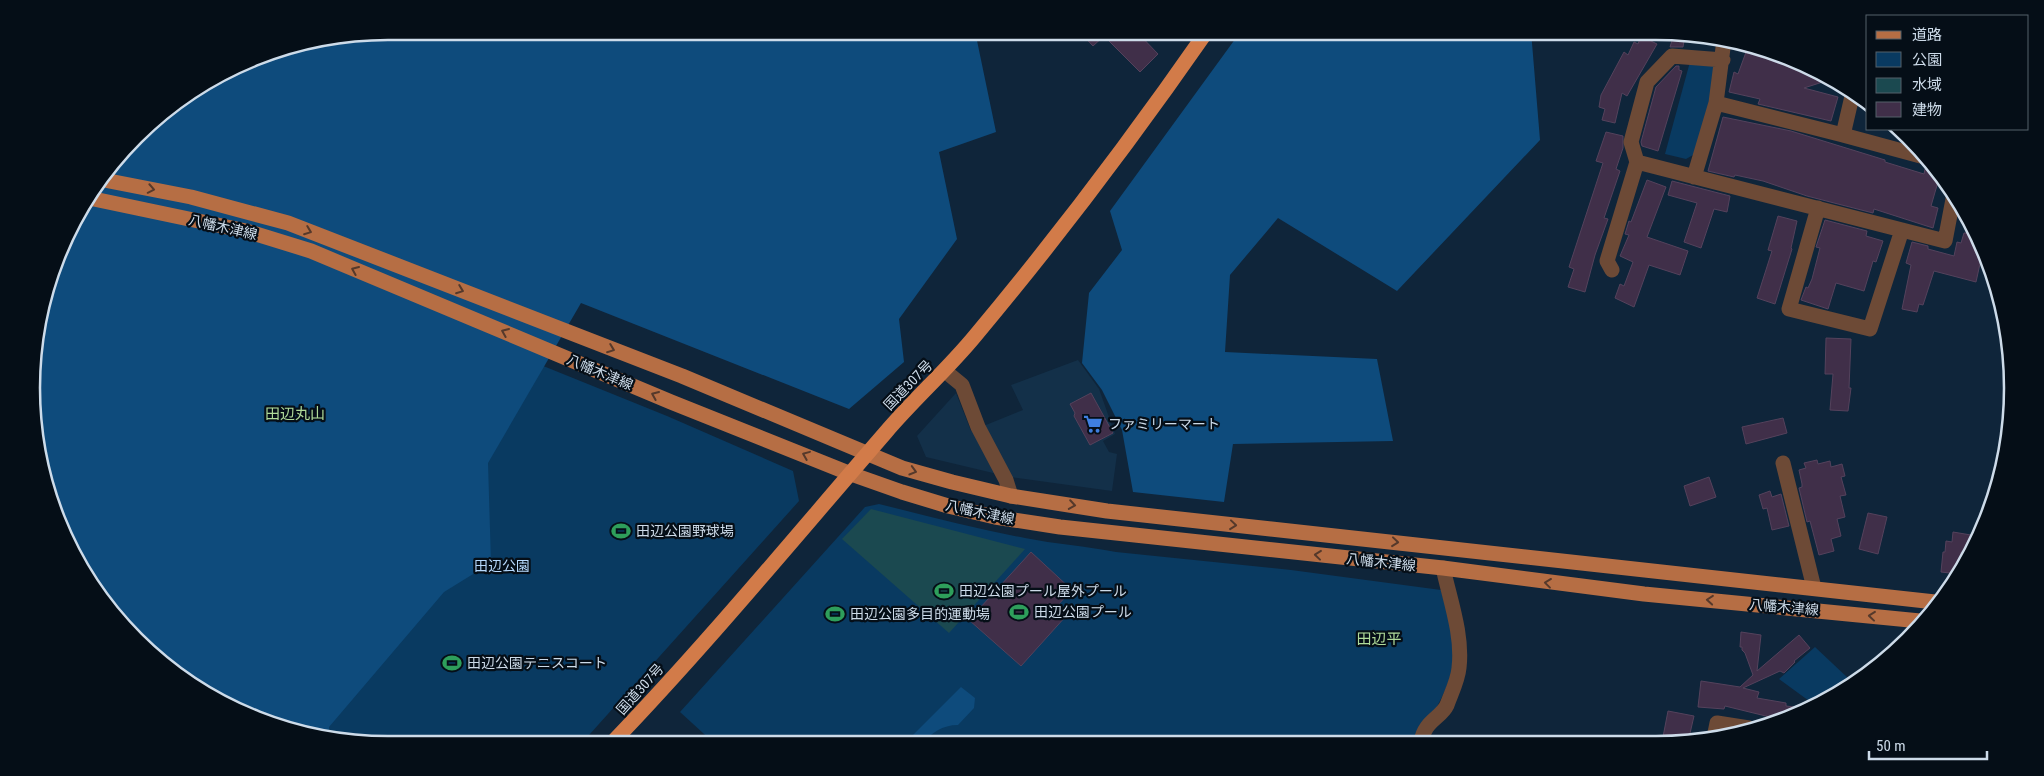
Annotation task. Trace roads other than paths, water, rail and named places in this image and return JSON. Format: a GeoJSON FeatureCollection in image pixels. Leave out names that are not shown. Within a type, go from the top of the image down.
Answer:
{"type":"FeatureCollection","features":[{"type":"Feature","properties":{"kind":"highway","name":"国道307号"},"geometry":{"type":"LineString","coordinates":[[618,736],[851,474],[887,430],[945,370],[1013,291],[1155,106],[1201,40]]}},
{"type":"Feature","properties":{"kind":"main road","name":"八幡木津線"},"geometry":{"type":"LineString","coordinates":[[109,181],[191,198],[288,223],[682,376],[902,468],[1011,496],[1117,512],[1931,602]]}},
{"type":"Feature","properties":{"kind":"main road","name":"八幡木津線"},"geometry":{"type":"LineString","coordinates":[[96,200],[246,232],[311,251],[671,402],[851,474],[911,495],[995,517],[1060,527],[1442,568],[1644,594],[1915,620]]}},
{"type":"Feature","properties":{"kind":"street"},"geometry":{"type":"LineString","coordinates":[[1694,176],[1716,103],[1724,47]]}},
{"type":"Feature","properties":{"kind":"street"},"geometry":{"type":"LineString","coordinates":[[1612,270],[1607,261],[1636,162],[1631,142],[1646,82],[1672,56],[1723,60]]}},
{"type":"Feature","properties":{"kind":"street"},"geometry":{"type":"LineString","coordinates":[[1843,135],[1851,100]]}},
{"type":"Feature","properties":{"kind":"street"},"geometry":{"type":"LineString","coordinates":[[1716,103],[1913,154]]}},
{"type":"Feature","properties":{"kind":"street"},"geometry":{"type":"LineString","coordinates":[[1636,162],[1945,241],[1952,206]]}},
{"type":"Feature","properties":{"kind":"street"},"geometry":{"type":"LineString","coordinates":[[1818,208],[1789,309],[1870,329],[1902,230]]}},
{"type":"Feature","properties":{"kind":"street"},"geometry":{"type":"LineString","coordinates":[[945,370],[962,385],[978,427],[1006,480],[1011,496]]}},
{"type":"Feature","properties":{"kind":"street"},"geometry":{"type":"LineString","coordinates":[[1783,463],[1814,588]]}},
{"type":"Feature","properties":{"kind":"street"},"geometry":{"type":"LineString","coordinates":[[1423,736],[1431,721],[1446,708],[1459,670],[1460,648],[1442,568]]}},
{"type":"Feature","properties":{"kind":"street"},"geometry":{"type":"LineString","coordinates":[[1716,730],[1717,723],[1737,726]]}},
{"type":"Feature","properties":{"kind":"water","name":"田辺公園プール屋外プール"},"geometry":{"type":"Polygon","coordinates":[[[871,509],[1025,549],[949,633],[842,539],[871,509]]]}},
{"type":"Feature","properties":{"kind":"place","name":"ファミリーマート"},"geometry":{"type":"Point","coordinates":[1093,424]}},
{"type":"Feature","properties":{"kind":"place","name":"田辺公園野球場"},"geometry":{"type":"Point","coordinates":[621,531]}},
{"type":"Feature","properties":{"kind":"place","name":"田辺公園プール屋外プール"},"geometry":{"type":"Point","coordinates":[944,591]}},
{"type":"Feature","properties":{"kind":"place","name":"田辺公園プール"},"geometry":{"type":"Point","coordinates":[1019,612]}},
{"type":"Feature","properties":{"kind":"place","name":"田辺公園多目的運動場"},"geometry":{"type":"Point","coordinates":[835,614]}},
{"type":"Feature","properties":{"kind":"place","name":"田辺公園テニスコート"},"geometry":{"type":"Point","coordinates":[452,663]}},
{"type":"Feature","properties":{"kind":"district","name":"田辺丸山"},"geometry":{"type":"Point","coordinates":[295,414]}},
{"type":"Feature","properties":{"kind":"district","name":"田辺平"},"geometry":{"type":"Point","coordinates":[1379,639]}},
{"type":"Feature","properties":{"kind":"park label","name":"田辺公園"},"geometry":{"type":"Point","coordinates":[502,566]}}]}
